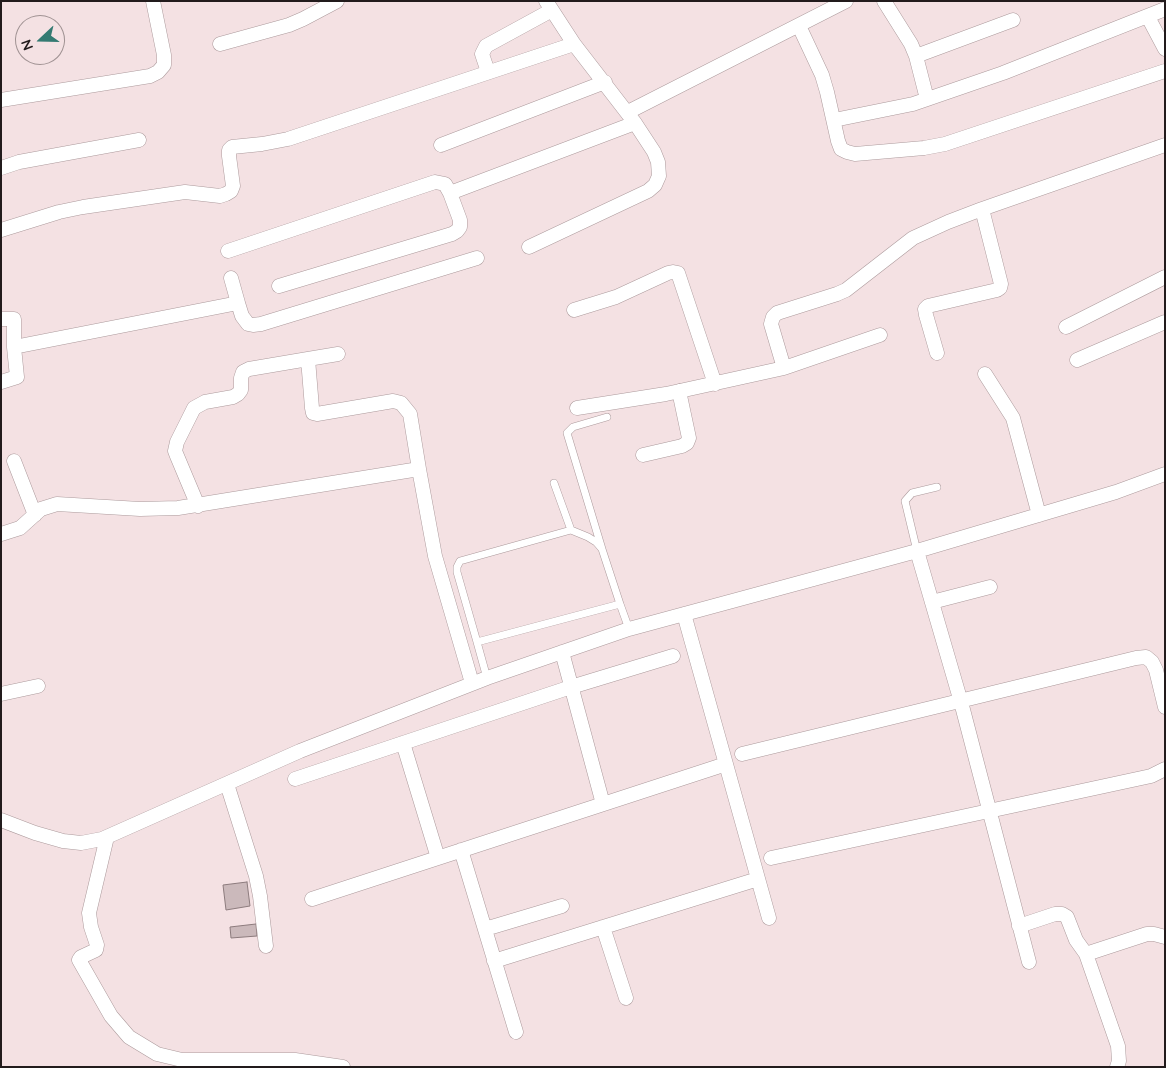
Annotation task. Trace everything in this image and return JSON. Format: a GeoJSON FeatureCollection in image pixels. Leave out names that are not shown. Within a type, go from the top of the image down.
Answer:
{"type":"FeatureCollection","features":[{"type":"Feature","properties":{"kind":"street"},"geometry":{"type":"LineString","coordinates":[[1,100],[150,76],[158,72],[164,66],[164,55],[153,1]]}},
{"type":"Feature","properties":{"kind":"street"},"geometry":{"type":"LineString","coordinates":[[220,44],[303,19],[337,1]]}},
{"type":"Feature","properties":{"kind":"street"},"geometry":{"type":"LineString","coordinates":[[450,193],[631,117],[846,1]]}},
{"type":"Feature","properties":{"kind":"street"},"geometry":{"type":"LineString","coordinates":[[884,1],[911,44],[927,99]]}},
{"type":"Feature","properties":{"kind":"street"},"geometry":{"type":"LineString","coordinates":[[488,72],[482,54],[486,46],[549,6],[574,44],[631,117],[654,152],[658,162],[659,176],[655,185],[648,191],[529,247]]}},
{"type":"Feature","properties":{"kind":"street"},"geometry":{"type":"LineString","coordinates":[[834,120],[913,104],[1003,73],[1165,10]]}},
{"type":"Feature","properties":{"kind":"street"},"geometry":{"type":"LineString","coordinates":[[1148,17],[1165,49]]}},
{"type":"Feature","properties":{"kind":"street"},"geometry":{"type":"LineString","coordinates":[[916,56],[1013,20]]}},
{"type":"Feature","properties":{"kind":"street"},"geometry":{"type":"LineString","coordinates":[[799,26],[822,75],[838,141],[842,149],[855,154],[924,148],[965,139],[1165,71]]}},
{"type":"Feature","properties":{"kind":"street"},"geometry":{"type":"LineString","coordinates":[[1,230],[59,212],[83,207],[185,192],[220,196],[231,191],[233,186],[229,156],[229,150],[232,147],[288,139],[574,44]]}},
{"type":"Feature","properties":{"kind":"street"},"geometry":{"type":"LineString","coordinates":[[441,145],[605,82]]}},
{"type":"Feature","properties":{"kind":"street"},"geometry":{"type":"LineString","coordinates":[[1,168],[20,162],[139,140]]}},
{"type":"Feature","properties":{"kind":"street"},"geometry":{"type":"LineString","coordinates":[[784,368],[771,324],[772,317],[776,313],[846,290],[913,238],[982,209],[1165,146]]}},
{"type":"Feature","properties":{"kind":"street"},"geometry":{"type":"LineString","coordinates":[[228,252],[435,182],[445,184],[460,220],[460,227],[457,231],[279,286]]}},
{"type":"Feature","properties":{"kind":"street"},"geometry":{"type":"LineString","coordinates":[[937,353],[925,309],[928,306],[1000,288],[1001,284],[982,209]]}},
{"type":"Feature","properties":{"kind":"street"},"geometry":{"type":"LineString","coordinates":[[231,278],[242,316],[248,324],[253,325],[477,258]]}},
{"type":"Feature","properties":{"kind":"street"},"geometry":{"type":"LineString","coordinates":[[574,310],[616,297],[668,273],[678,273],[715,384]]}},
{"type":"Feature","properties":{"kind":"street"},"geometry":{"type":"LineString","coordinates":[[1066,327],[1165,277]]}},
{"type":"Feature","properties":{"kind":"street"},"geometry":{"type":"LineString","coordinates":[[14,347],[238,303]]}},
{"type":"Feature","properties":{"kind":"street"},"geometry":{"type":"LineString","coordinates":[[1,319],[14,319],[17,378],[1,382]]}},
{"type":"Feature","properties":{"kind":"street"},"geometry":{"type":"LineString","coordinates":[[1077,360],[1165,322]]}},
{"type":"Feature","properties":{"kind":"street"},"geometry":{"type":"LineString","coordinates":[[577,408],[679,391],[784,368],[880,335]]}},
{"type":"Feature","properties":{"kind":"street"},"geometry":{"type":"LineString","coordinates":[[198,506],[176,451],[177,442],[191,411],[196,406],[205,402],[232,397],[238,394],[241,390],[243,372],[249,369],[338,354]]}},
{"type":"Feature","properties":{"kind":"street"},"geometry":{"type":"LineString","coordinates":[[308,359],[313,412],[321,414],[394,401],[401,403],[410,414],[435,556],[472,683]]}},
{"type":"Feature","properties":{"kind":"street"},"geometry":{"type":"LineString","coordinates":[[985,374],[1013,418],[1039,515]]}},
{"type":"Feature","properties":{"kind":"street"},"geometry":{"type":"LineString","coordinates":[[643,455],[682,446],[687,443],[689,438],[679,391]]}},
{"type":"Feature","properties":{"kind":"street"},"geometry":{"type":"LineString","coordinates":[[14,461],[35,515]]}},
{"type":"Feature","properties":{"kind":"street"},"geometry":{"type":"LineString","coordinates":[[1,534],[20,528],[45,507],[57,504],[162,510],[198,506],[419,469]]}},
{"type":"Feature","properties":{"kind":"street"},"geometry":{"type":"LineString","coordinates":[[1,820],[63,841],[81,843],[107,837],[300,751],[472,683],[629,629],[1039,515],[1116,492],[1165,474]]}},
{"type":"Feature","properties":{"kind":"street"},"geometry":{"type":"LineString","coordinates":[[917,550],[961,702],[1029,962]]}},
{"type":"Feature","properties":{"kind":"street"},"geometry":{"type":"LineString","coordinates":[[932,602],[990,587]]}},
{"type":"Feature","properties":{"kind":"street"},"geometry":{"type":"LineString","coordinates":[[684,614],[769,918]]}},
{"type":"Feature","properties":{"kind":"street"},"geometry":{"type":"LineString","coordinates":[[562,652],[604,804]]}},
{"type":"Feature","properties":{"kind":"street"},"geometry":{"type":"LineString","coordinates":[[295,779],[572,687],[673,656]]}},
{"type":"Feature","properties":{"kind":"street"},"geometry":{"type":"LineString","coordinates":[[742,754],[1136,658],[1146,657],[1152,662],[1156,670],[1165,707]]}},
{"type":"Feature","properties":{"kind":"street"},"geometry":{"type":"LineString","coordinates":[[1,694],[38,686]]}},
{"type":"Feature","properties":{"kind":"street"},"geometry":{"type":"LineString","coordinates":[[403,743],[438,858]]}},
{"type":"Feature","properties":{"kind":"street"},"geometry":{"type":"LineString","coordinates":[[312,898],[726,764]]}},
{"type":"Feature","properties":{"kind":"street"},"geometry":{"type":"LineString","coordinates":[[771,858],[1151,776],[1165,769]]}},
{"type":"Feature","properties":{"kind":"street"},"geometry":{"type":"LineString","coordinates":[[228,784],[256,876],[266,946]]}},
{"type":"Feature","properties":{"kind":"street"},"geometry":{"type":"LineString","coordinates":[[107,837],[89,914],[97,945],[96,950],[81,957],[79,960],[111,1016],[129,1037],[163,1056],[196,1060],[256,1063],[309,1061],[342,1067]]}},
{"type":"Feature","properties":{"kind":"street"},"geometry":{"type":"LineString","coordinates":[[461,850],[516,1032]]}},
{"type":"Feature","properties":{"kind":"street"},"geometry":{"type":"LineString","coordinates":[[494,961],[758,879]]}},
{"type":"Feature","properties":{"kind":"street"},"geometry":{"type":"LineString","coordinates":[[485,929],[562,906]]}},
{"type":"Feature","properties":{"kind":"street"},"geometry":{"type":"LineString","coordinates":[[1019,926],[1055,914],[1062,914],[1068,917],[1076,940],[1086,954],[1118,1046],[1117,1067]]}},
{"type":"Feature","properties":{"kind":"street"},"geometry":{"type":"LineString","coordinates":[[602,927],[626,998]]}},
{"type":"Feature","properties":{"kind":"street"},"geometry":{"type":"LineString","coordinates":[[1086,954],[1147,934],[1165,937]]}},
{"type":"Feature","properties":{"kind":"lane"},"geometry":{"type":"LineString","coordinates":[[608,417],[573,427],[567,433],[602,549],[629,629]]}},
{"type":"Feature","properties":{"kind":"lane"},"geometry":{"type":"LineString","coordinates":[[554,483],[570,530]]}},
{"type":"Feature","properties":{"kind":"lane"},"geometry":{"type":"LineString","coordinates":[[917,550],[905,501],[912,493],[936,487]]}},
{"type":"Feature","properties":{"kind":"lane"},"geometry":{"type":"LineString","coordinates":[[487,678],[457,572],[457,566],[460,561],[570,530],[588,537],[602,549]]}},
{"type":"Feature","properties":{"kind":"lane"},"geometry":{"type":"LineString","coordinates":[[477,642],[620,604]]}},
{"type":"Feature","properties":{"kind":"building"},"geometry":{"type":"Polygon","coordinates":[[[247,882],[250,906],[226,910],[223,885],[247,882]]]}},
{"type":"Feature","properties":{"kind":"building"},"geometry":{"type":"Polygon","coordinates":[[[256,924],[257,936],[231,938],[230,927],[256,924]]]}}]}
